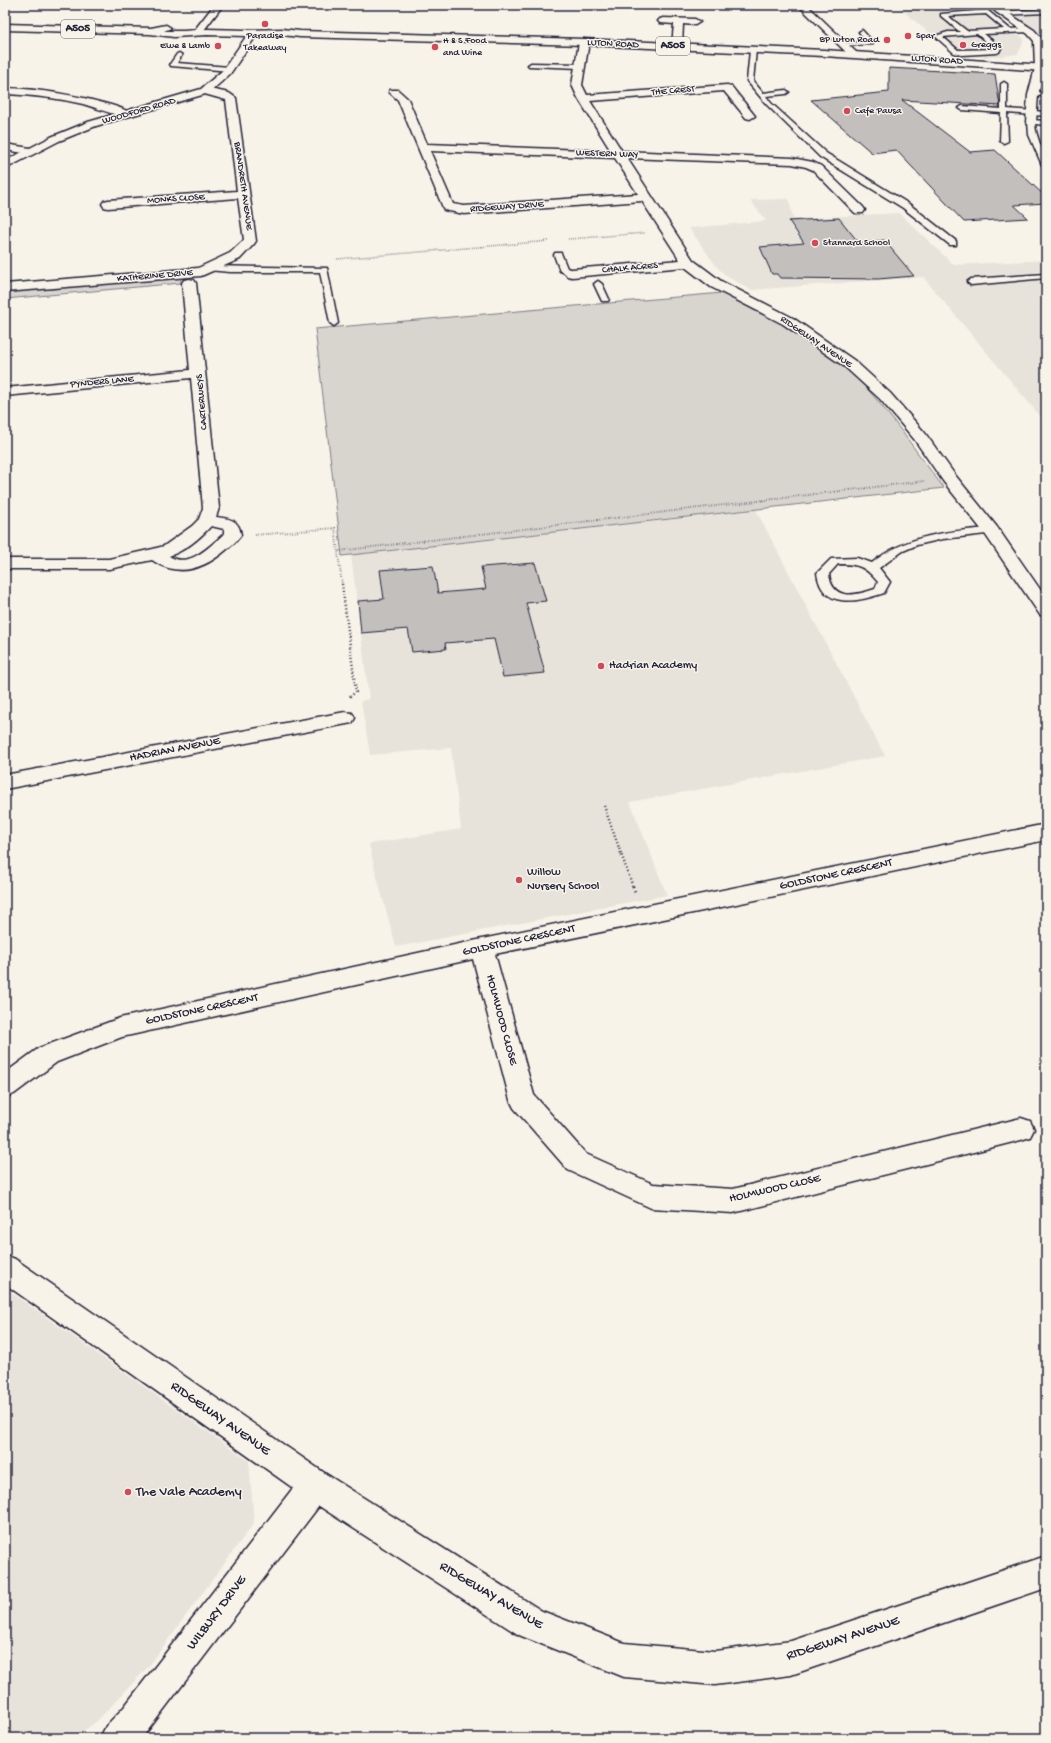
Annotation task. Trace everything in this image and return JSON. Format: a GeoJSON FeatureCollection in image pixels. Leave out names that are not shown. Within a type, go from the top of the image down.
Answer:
{"type":"FeatureCollection","features":[{"type":"Feature","properties":{"kind":"street"},"geometry":{"type":"LineString","coordinates":[[198,32],[219,5]]}},
{"type":"Feature","properties":{"kind":"street"},"geometry":{"type":"LineString","coordinates":[[802,5],[854,55]]}},
{"type":"Feature","properties":{"kind":"street"},"geometry":{"type":"LineString","coordinates":[[998,12],[1029,30],[1042,41],[1043,68],[1034,93],[1031,117]]}},
{"type":"Feature","properties":{"kind":"street"},"geometry":{"type":"LineString","coordinates":[[663,21],[695,22]]}},
{"type":"Feature","properties":{"kind":"street"},"geometry":{"type":"LineString","coordinates":[[677,46],[678,22]]}},
{"type":"Feature","properties":{"kind":"street","name":"LUTON ROAD"},"geometry":{"type":"LineString","coordinates":[[5,27],[151,31],[180,34],[198,32],[253,33],[276,36],[300,34],[584,42],[854,55],[1043,68]]}},
{"type":"Feature","properties":{"kind":"street","name":"WOODFORD ROAD"},"geometry":{"type":"LineString","coordinates":[[5,166],[30,151],[92,124],[205,91],[217,84],[230,69],[253,33]]}},
{"type":"Feature","properties":{"kind":"street","name":"RIDGEWAY AVENUE"},"geometry":{"type":"LineString","coordinates":[[584,42],[577,85],[583,98],[688,263],[716,284],[788,321],[850,364],[885,396],[920,436],[949,478],[990,531],[1046,611]]}},
{"type":"Feature","properties":{"kind":"street","name":"THE CREST"},"geometry":{"type":"LineString","coordinates":[[583,98],[727,88],[750,116]]}},
{"type":"Feature","properties":{"kind":"street"},"geometry":{"type":"LineString","coordinates":[[5,91],[64,96],[103,106],[125,114]]}},
{"type":"Feature","properties":{"kind":"street","name":"BRANDRETH AVENUE"},"geometry":{"type":"LineString","coordinates":[[205,91],[225,95],[231,98],[250,241],[235,256],[206,270]]}},
{"type":"Feature","properties":{"kind":"street","name":"RIDGEWAY DRIVE"},"geometry":{"type":"LineString","coordinates":[[394,92],[403,99],[448,207],[464,210],[646,197]]}},
{"type":"Feature","properties":{"kind":"street"},"geometry":{"type":"LineString","coordinates":[[5,147],[30,151]]}},
{"type":"Feature","properties":{"kind":"street","name":"WESTERN WAY"},"geometry":{"type":"LineString","coordinates":[[422,147],[792,161],[809,164],[817,168],[859,210]]}},
{"type":"Feature","properties":{"kind":"street","name":"MONKS CLOSE"},"geometry":{"type":"LineString","coordinates":[[108,204],[244,194]]}},
{"type":"Feature","properties":{"kind":"street","name":"CHALK ACRES"},"geometry":{"type":"LineString","coordinates":[[572,273],[688,263]]}},
{"type":"Feature","properties":{"kind":"street","name":"KATHERINE DRIVE"},"geometry":{"type":"LineString","coordinates":[[170,288],[189,283],[206,270]]}},
{"type":"Feature","properties":{"kind":"street","name":"KATHERINE DRIVE"},"geometry":{"type":"LineString","coordinates":[[5,288],[206,270]]}},
{"type":"Feature","properties":{"kind":"street"},"geometry":{"type":"LineString","coordinates":[[592,272],[598,284]]}},
{"type":"Feature","properties":{"kind":"street","name":"CARTERWEYS"},"geometry":{"type":"LineString","coordinates":[[189,283],[211,508],[207,520]]}},
{"type":"Feature","properties":{"kind":"street","name":"PYNDERS LANE"},"geometry":{"type":"LineString","coordinates":[[5,392],[199,373]]}},
{"type":"Feature","properties":{"kind":"street"},"geometry":{"type":"LineString","coordinates":[[5,564],[109,564],[170,550],[198,530],[207,520],[225,523],[232,527],[233,535],[216,551],[198,563],[185,566],[168,564],[155,554]]}},
{"type":"Feature","properties":{"kind":"street","name":"HADRIAN AVENUE"},"geometry":{"type":"LineString","coordinates":[[5,782],[345,718]]}},
{"type":"Feature","properties":{"kind":"street","name":"GOLDSTONE CRESCENT"},"geometry":{"type":"LineString","coordinates":[[5,1087],[48,1055],[120,1028],[482,948],[1046,832]]}},
{"type":"Feature","properties":{"kind":"street","name":"HOLMWOOD CLOSE"},"geometry":{"type":"LineString","coordinates":[[482,948],[524,1100],[577,1162],[652,1196],[733,1201],[1021,1128]]}},
{"type":"Feature","properties":{"kind":"street","name":"RIDGEWAY AVENUE"},"geometry":{"type":"LineString","coordinates":[[5,1268],[315,1486],[531,1623],[624,1660],[715,1668],[791,1658],[1046,1572]]}},
{"type":"Feature","properties":{"kind":"street","name":"WILBURY DRIVE"},"geometry":{"type":"LineString","coordinates":[[118,1738],[136,1719],[315,1486]]}},
{"type":"Feature","properties":{"kind":"lane"},"geometry":{"type":"LineString","coordinates":[[966,33],[943,15],[980,12],[1046,11]]}},
{"type":"Feature","properties":{"kind":"lane"},"geometry":{"type":"LineString","coordinates":[[998,12],[998,23],[1010,31]]}},
{"type":"Feature","properties":{"kind":"lane"},"geometry":{"type":"LineString","coordinates":[[1031,12],[1041,18]]}},
{"type":"Feature","properties":{"kind":"lane"},"geometry":{"type":"LineString","coordinates":[[979,33],[998,48],[997,51],[956,52],[938,36],[948,34],[1029,30]]}},
{"type":"Feature","properties":{"kind":"lane"},"geometry":{"type":"LineString","coordinates":[[844,45],[871,43],[862,32]]}},
{"type":"Feature","properties":{"kind":"lane"},"geometry":{"type":"LineString","coordinates":[[753,50],[750,81],[769,104],[823,155],[906,206],[953,243]]}},
{"type":"Feature","properties":{"kind":"lane"},"geometry":{"type":"LineString","coordinates":[[179,56],[173,66],[230,69]]}},
{"type":"Feature","properties":{"kind":"lane"},"geometry":{"type":"LineString","coordinates":[[532,65],[579,66]]}},
{"type":"Feature","properties":{"kind":"lane"},"geometry":{"type":"LineString","coordinates":[[1004,84],[1004,141]]}},
{"type":"Feature","properties":{"kind":"lane"},"geometry":{"type":"LineString","coordinates":[[761,94],[786,92]]}},
{"type":"Feature","properties":{"kind":"lane"},"geometry":{"type":"LineString","coordinates":[[1034,93],[1046,95]]}},
{"type":"Feature","properties":{"kind":"lane"},"geometry":{"type":"LineString","coordinates":[[962,108],[1004,111],[1031,117],[1046,123]]}},
{"type":"Feature","properties":{"kind":"lane"},"geometry":{"type":"LineString","coordinates":[[1031,117],[1046,114]]}},
{"type":"Feature","properties":{"kind":"lane"},"geometry":{"type":"LineString","coordinates":[[1031,117],[1032,135],[1046,165]]}},
{"type":"Feature","properties":{"kind":"lane"},"geometry":{"type":"LineString","coordinates":[[558,255],[564,269],[572,273]]}},
{"type":"Feature","properties":{"kind":"lane"},"geometry":{"type":"LineString","coordinates":[[206,270],[324,270],[334,322]]}},
{"type":"Feature","properties":{"kind":"lane"},"geometry":{"type":"LineString","coordinates":[[971,282],[1046,276]]}},
{"type":"Feature","properties":{"kind":"lane"},"geometry":{"type":"LineString","coordinates":[[598,284],[605,299]]}},
{"type":"Feature","properties":{"kind":"lane"},"geometry":{"type":"LineString","coordinates":[[873,568],[882,560],[910,543],[936,535],[990,531]]}},
{"type":"Feature","properties":{"kind":"lane"},"geometry":{"type":"LineString","coordinates":[[835,561],[857,562],[873,568],[884,582],[880,591],[865,597],[848,598],[829,592],[823,583],[823,574],[835,561]]}},
{"type":"Feature","properties":{"kind":"path"},"geometry":{"type":"LineString","coordinates":[[566,239],[668,231]]}},
{"type":"Feature","properties":{"kind":"path"},"geometry":{"type":"LineString","coordinates":[[331,259],[550,241]]}},
{"type":"Feature","properties":{"kind":"path"},"geometry":{"type":"LineString","coordinates":[[339,551],[949,478]]}},
{"type":"Feature","properties":{"kind":"path"},"geometry":{"type":"LineString","coordinates":[[233,535],[254,536],[335,528],[356,692],[349,697],[345,718]]}},
{"type":"Feature","properties":{"kind":"path"},"geometry":{"type":"LineString","coordinates":[[604,806],[644,915]]}},
{"type":"Feature","properties":{"kind":"shaded area"},"geometry":{"type":"Polygon","coordinates":[[[577,5],[696,5],[698,8],[577,5]]]}},
{"type":"Feature","properties":{"kind":"shaded area"},"geometry":{"type":"Polygon","coordinates":[[[896,5],[1046,5],[1046,38],[1000,9],[988,9],[1023,38],[1023,43],[1018,54],[995,57],[955,55],[896,5]]]}},
{"type":"Feature","properties":{"kind":"shaded area"},"geometry":{"type":"Polygon","coordinates":[[[789,199],[793,219],[899,213],[954,265],[1046,260],[1046,423],[923,277],[751,290],[728,277],[717,267],[689,228],[766,221],[750,200],[789,199]]]}},
{"type":"Feature","properties":{"kind":"shaded area"},"geometry":{"type":"Polygon","coordinates":[[[181,277],[181,283],[5,299],[5,292],[181,277]]]}},
{"type":"Feature","properties":{"kind":"shaded area"},"geometry":{"type":"Polygon","coordinates":[[[722,293],[796,332],[837,360],[867,388],[881,404],[944,488],[342,556],[315,329],[722,293]]]}},
{"type":"Feature","properties":{"kind":"shaded area","name":"Hadrian Academy"},"geometry":{"type":"Polygon","coordinates":[[[756,510],[885,756],[630,802],[667,895],[396,947],[369,844],[461,829],[451,748],[370,755],[361,701],[369,699],[351,555],[756,510]]]}},
{"type":"Feature","properties":{"kind":"shaded area","name":"The Vale Academy"},"geometry":{"type":"Polygon","coordinates":[[[5,1288],[249,1461],[254,1523],[148,1667],[97,1721],[74,1738],[5,1738],[5,1288]]]}},
{"type":"Feature","properties":{"kind":"building"},"geometry":{"type":"Polygon","coordinates":[[[889,68],[995,74],[1000,106],[902,100],[970,152],[995,150],[1046,197],[1046,203],[1014,205],[1028,218],[964,222],[896,150],[872,153],[811,100],[889,92],[889,68]]]}},
{"type":"Feature","properties":{"kind":"building"},"geometry":{"type":"Polygon","coordinates":[[[839,218],[859,243],[884,240],[914,276],[878,279],[780,278],[777,274],[772,274],[760,247],[804,243],[789,221],[839,218]]]}},
{"type":"Feature","properties":{"kind":"building"},"geometry":{"type":"Polygon","coordinates":[[[535,563],[546,601],[526,603],[545,673],[503,677],[494,639],[445,643],[446,649],[412,652],[408,629],[361,633],[358,601],[384,599],[380,570],[433,566],[438,593],[486,589],[481,567],[535,563]]]}},
{"type":"Feature","properties":{"kind":"place","name":"Paradise Takeaway"},"geometry":{"type":"Point","coordinates":[265,24]}},
{"type":"Feature","properties":{"kind":"place","name":"Spar"},"geometry":{"type":"Point","coordinates":[908,36]}},
{"type":"Feature","properties":{"kind":"place","name":"BP Luton Road"},"geometry":{"type":"Point","coordinates":[887,40]}},
{"type":"Feature","properties":{"kind":"place","name":"Greggs"},"geometry":{"type":"Point","coordinates":[963,45]}},
{"type":"Feature","properties":{"kind":"place","name":"Ewe & Lamb"},"geometry":{"type":"Point","coordinates":[218,46]}},
{"type":"Feature","properties":{"kind":"place","name":"H & S Food and Wine"},"geometry":{"type":"Point","coordinates":[435,47]}},
{"type":"Feature","properties":{"kind":"place","name":"Cafe Pausa"},"geometry":{"type":"Point","coordinates":[847,111]}},
{"type":"Feature","properties":{"kind":"place","name":"Stannard School"},"geometry":{"type":"Point","coordinates":[815,243]}},
{"type":"Feature","properties":{"kind":"place","name":"Hadrian Academy"},"geometry":{"type":"Point","coordinates":[601,666]}},
{"type":"Feature","properties":{"kind":"place","name":"Willow Nursery School"},"geometry":{"type":"Point","coordinates":[519,880]}},
{"type":"Feature","properties":{"kind":"place","name":"The Vale Academy"},"geometry":{"type":"Point","coordinates":[128,1492]}}]}
